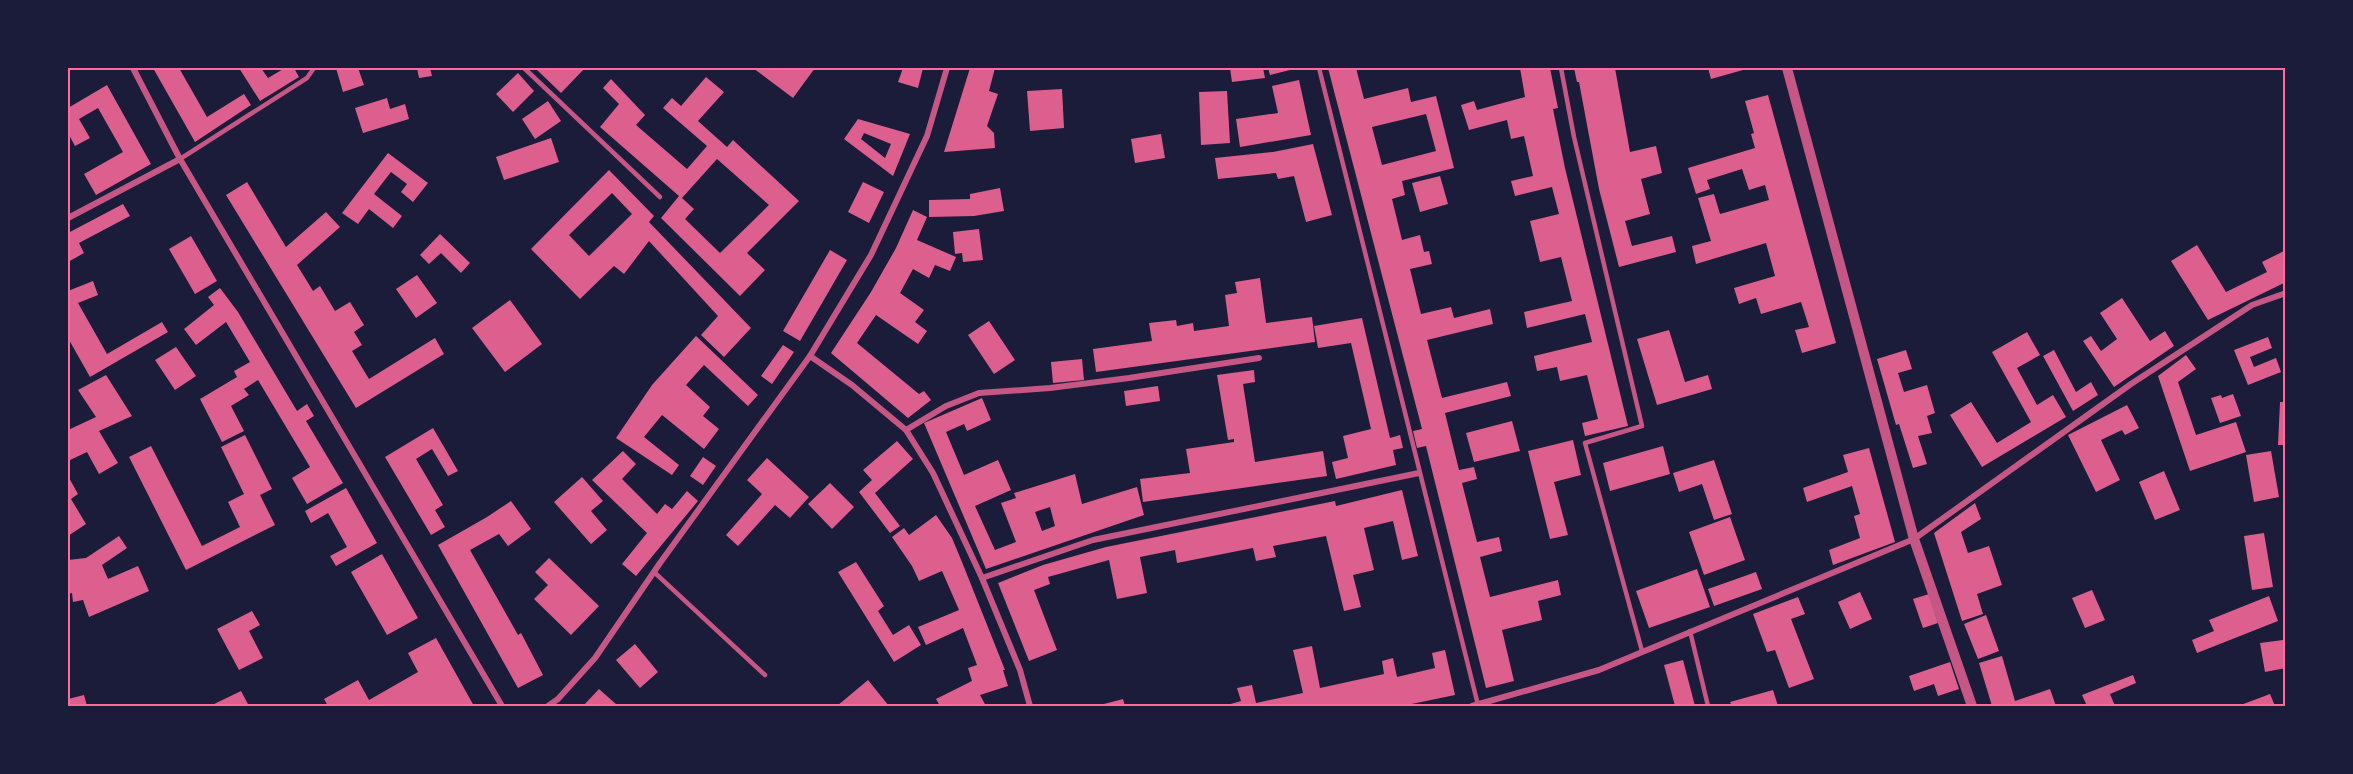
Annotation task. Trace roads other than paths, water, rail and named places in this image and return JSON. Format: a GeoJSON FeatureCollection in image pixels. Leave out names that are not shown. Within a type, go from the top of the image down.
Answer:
{"type":"FeatureCollection","features":[{"type":"Feature","properties":{"kind":"street"},"geometry":{"type":"LineString","coordinates":[[133,68],[180,159],[502,706]]}},
{"type":"Feature","properties":{"kind":"street"},"geometry":{"type":"LineString","coordinates":[[548,706],[595,658],[654,572],[810,356],[870,255],[927,136],[947,68]]}},
{"type":"Feature","properties":{"kind":"street"},"geometry":{"type":"LineString","coordinates":[[1787,68],[1914,539],[1972,706]]}},
{"type":"Feature","properties":{"kind":"street"},"geometry":{"type":"LineString","coordinates":[[68,218],[180,159]]}},
{"type":"Feature","properties":{"kind":"street"},"geometry":{"type":"LineString","coordinates":[[1476,706],[1599,670],[1914,539],[2131,384],[2252,305],[2286,293]]}},
{"type":"Feature","properties":{"kind":"street"},"geometry":{"type":"LineString","coordinates":[[810,356],[852,385],[906,430],[933,473],[982,578],[1020,670],[1030,706]]}},
{"type":"Feature","properties":{"kind":"street"},"geometry":{"type":"LineString","coordinates":[[906,430],[946,406],[979,393],[1050,388],[1259,358]]}},
{"type":"Feature","properties":{"kind":"street"},"geometry":{"type":"LineString","coordinates":[[982,578],[1093,540],[1419,473]]}},
{"type":"Feature","properties":{"kind":"lane"},"geometry":{"type":"LineString","coordinates":[[180,159],[307,78],[314,68]]}},
{"type":"Feature","properties":{"kind":"lane"},"geometry":{"type":"LineString","coordinates":[[524,68],[660,197]]}},
{"type":"Feature","properties":{"kind":"lane"},"geometry":{"type":"LineString","coordinates":[[1319,68],[1476,706]]}},
{"type":"Feature","properties":{"kind":"lane"},"geometry":{"type":"LineString","coordinates":[[1561,68],[1574,136],[1642,426],[1585,443],[1642,651]]}},
{"type":"Feature","properties":{"kind":"lane"},"geometry":{"type":"LineString","coordinates":[[654,572],[765,675]]}},
{"type":"Feature","properties":{"kind":"lane"},"geometry":{"type":"LineString","coordinates":[[1690,631],[1708,706]]}}]}
